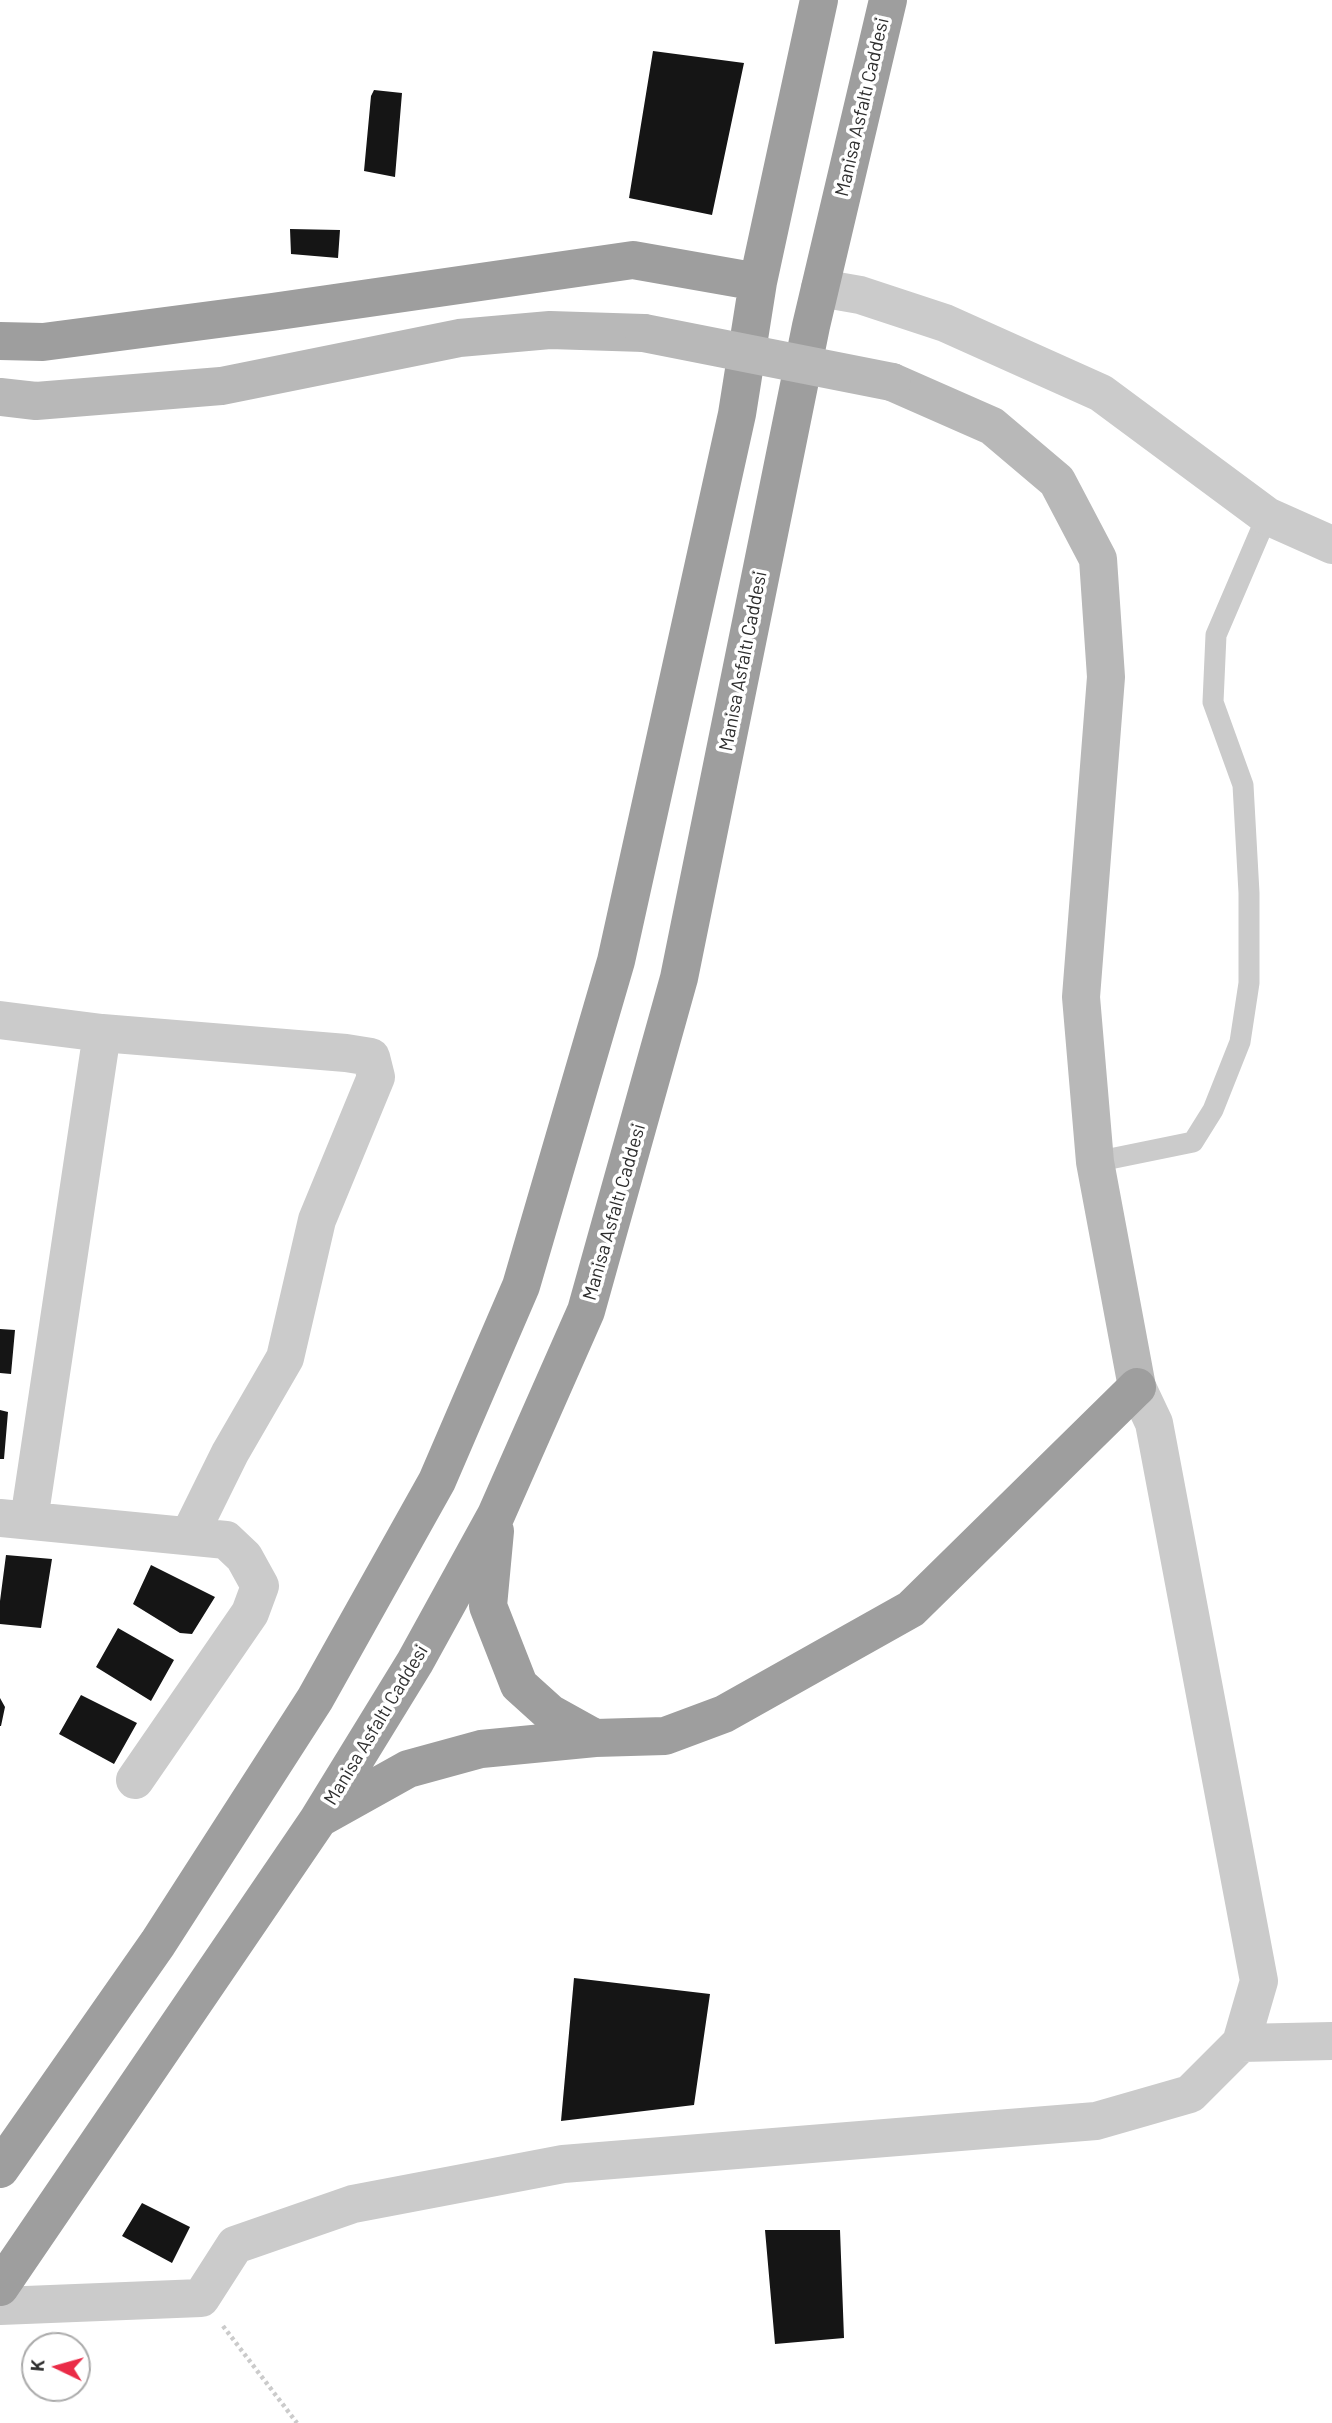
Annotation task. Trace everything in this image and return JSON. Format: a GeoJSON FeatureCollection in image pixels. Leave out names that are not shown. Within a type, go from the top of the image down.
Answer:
{"type":"FeatureCollection","features":[{"type":"Feature","properties":{"kind":"highway"},"geometry":{"type":"LineString","coordinates":[[0,2169],[158,1943],[315,1699],[437,1481],[521,1286],[616,961],[737,414],[758,282],[819,0]]}},
{"type":"Feature","properties":{"kind":"highway","name":"Manisa Asfaltı Caddesi"},"geometry":{"type":"LineString","coordinates":[[0,2287],[318,1820],[415,1662],[496,1516],[586,1311],[679,978],[820,288],[888,0]]}},
{"type":"Feature","properties":{"kind":"highway"},"geometry":{"type":"LineString","coordinates":[[0,341],[43,342],[633,260],[758,282]]}},
{"type":"Feature","properties":{"kind":"highway"},"geometry":{"type":"LineString","coordinates":[[318,1820],[408,1769],[481,1749],[595,1738],[665,1736],[724,1714],[911,1609],[1137,1387]]}},
{"type":"Feature","properties":{"kind":"highway"},"geometry":{"type":"LineString","coordinates":[[496,1516],[488,1606],[519,1685],[550,1713],[595,1738]]}},
{"type":"Feature","properties":{"kind":"main road"},"geometry":{"type":"LineString","coordinates":[[0,397],[36,401],[220,386],[459,338],[551,330],[644,333],[892,382],[992,426],[1057,481],[1098,559],[1105,677],[1081,997],[1095,1162],[1137,1387]]}},
{"type":"Feature","properties":{"kind":"street"},"geometry":{"type":"LineString","coordinates":[[820,288],[860,295],[945,323],[1101,393],[1267,516],[1332,545]]}},
{"type":"Feature","properties":{"kind":"street"},"geometry":{"type":"LineString","coordinates":[[0,1020],[102,1033],[371,1057],[376,1077],[317,1220],[285,1358],[230,1453],[189,1536]]}},
{"type":"Feature","properties":{"kind":"street"},"geometry":{"type":"LineString","coordinates":[[102,1033],[14,1519],[226,1540],[244,1557],[260,1586],[250,1613],[135,1780]]}},
{"type":"Feature","properties":{"kind":"street"},"geometry":{"type":"LineString","coordinates":[[0,2306],[201,2298],[235,2245],[353,2204],[563,2164],[1096,2121],[1190,2094],[1241,2043],[1259,1981],[1154,1423],[1137,1387]]}},
{"type":"Feature","properties":{"kind":"street"},"geometry":{"type":"LineString","coordinates":[[1241,2043],[1332,2041]]}},
{"type":"Feature","properties":{"kind":"lane"},"geometry":{"type":"LineString","coordinates":[[1095,1162],[1192,1142],[1213,1110],[1240,1042],[1249,983],[1250,893],[1243,785],[1213,702],[1216,635],[1267,516]]}},
{"type":"Feature","properties":{"kind":"path"},"geometry":{"type":"LineString","coordinates":[[201,2298],[297,2423]]}},
{"type":"Feature","properties":{"kind":"building"},"geometry":{"type":"Polygon","coordinates":[[[653,51],[744,63],[712,215],[629,198],[653,51]]]}},
{"type":"Feature","properties":{"kind":"building"},"geometry":{"type":"Polygon","coordinates":[[[374,90],[402,93],[395,177],[364,171],[371,96],[374,90]]]}},
{"type":"Feature","properties":{"kind":"building"},"geometry":{"type":"Polygon","coordinates":[[[290,229],[340,230],[338,258],[291,254],[290,229]]]}},
{"type":"Feature","properties":{"kind":"building"},"geometry":{"type":"Polygon","coordinates":[[[0,1329],[15,1330],[11,1374],[0,1373],[0,1329]]]}},
{"type":"Feature","properties":{"kind":"building"},"geometry":{"type":"Polygon","coordinates":[[[0,1410],[8,1412],[4,1459],[0,1459],[0,1410]]]}},
{"type":"Feature","properties":{"kind":"building"},"geometry":{"type":"Polygon","coordinates":[[[6,1555],[52,1559],[41,1628],[0,1624],[6,1555]]]}},
{"type":"Feature","properties":{"kind":"building"},"geometry":{"type":"Polygon","coordinates":[[[151,1565],[215,1597],[192,1634],[180,1633],[133,1604],[151,1565]]]}},
{"type":"Feature","properties":{"kind":"building"},"geometry":{"type":"Polygon","coordinates":[[[118,1628],[174,1660],[151,1701],[96,1667],[118,1628]]]}},
{"type":"Feature","properties":{"kind":"building"},"geometry":{"type":"Polygon","coordinates":[[[81,1695],[137,1723],[114,1764],[59,1734],[81,1695]]]}},
{"type":"Feature","properties":{"kind":"building"},"geometry":{"type":"Polygon","coordinates":[[[0,1698],[5,1707],[1,1726],[0,1726],[0,1698]]]}},
{"type":"Feature","properties":{"kind":"building"},"geometry":{"type":"Polygon","coordinates":[[[574,1978],[710,1994],[694,2105],[561,2121],[574,1978]]]}},
{"type":"Feature","properties":{"kind":"building"},"geometry":{"type":"Polygon","coordinates":[[[142,2203],[190,2227],[172,2263],[122,2236],[142,2203]]]}},
{"type":"Feature","properties":{"kind":"building"},"geometry":{"type":"Polygon","coordinates":[[[765,2230],[840,2230],[844,2338],[775,2344],[765,2230]]]}}]}
